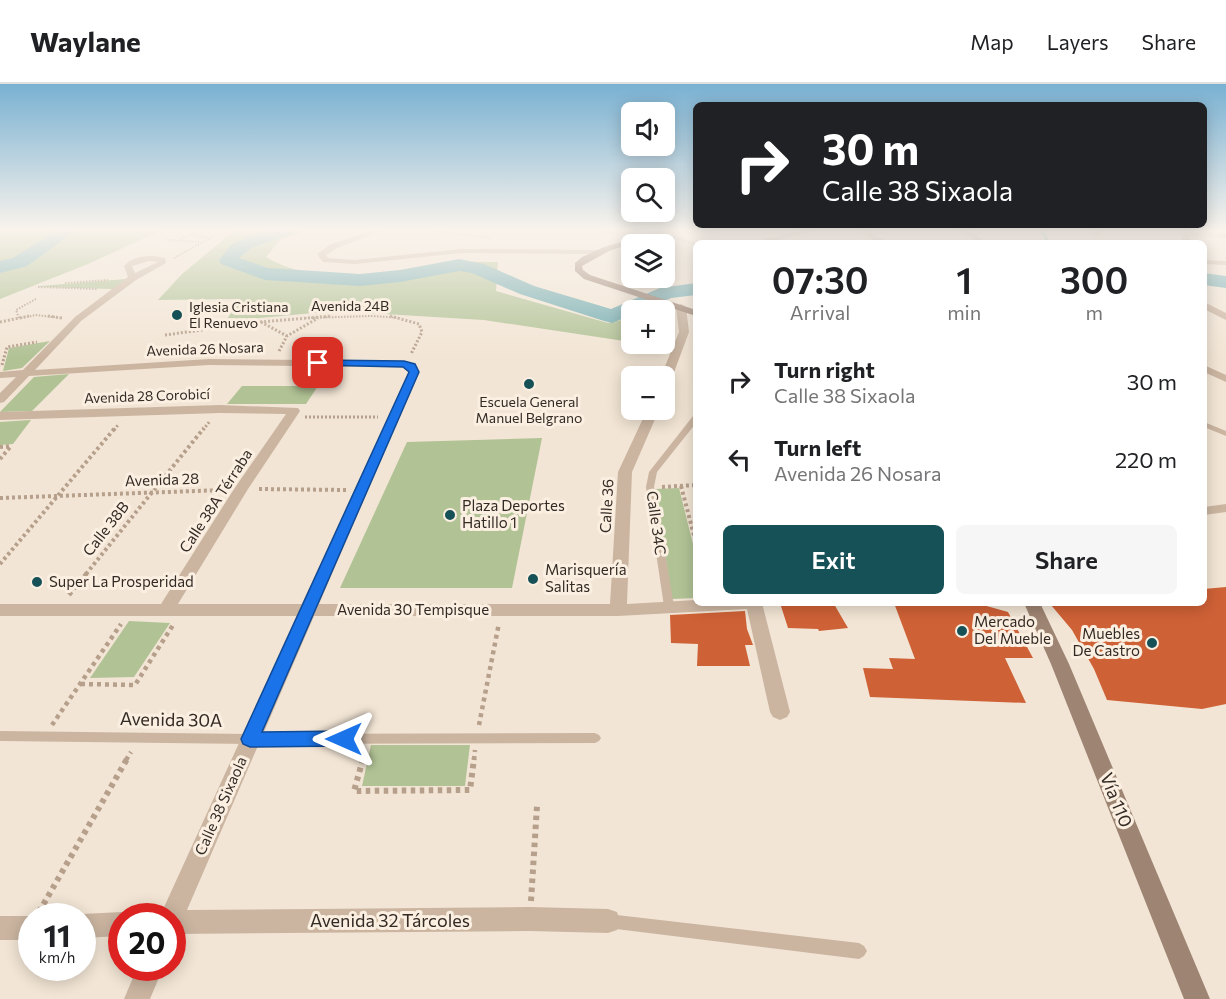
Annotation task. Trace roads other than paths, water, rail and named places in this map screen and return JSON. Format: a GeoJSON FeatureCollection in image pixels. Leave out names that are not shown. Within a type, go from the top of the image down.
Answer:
{"type":"FeatureCollection","features":[{"type":"Feature","properties":{"kind":"main road"},"geometry":{"type":"LineString","coordinates":[[581,273],[587,277],[693,312]]}},
{"type":"Feature","properties":{"kind":"main road"},"geometry":{"type":"LineString","coordinates":[[1023,606],[1033,614],[1043,628]]}},
{"type":"Feature","properties":{"kind":"main road","name":"Vía 110"},"geometry":{"type":"LineString","coordinates":[[1033,606],[1060,664],[1197,999]]}},
{"type":"Feature","properties":{"kind":"street"},"geometry":{"type":"LineString","coordinates":[[131,273],[133,278]]}},
{"type":"Feature","properties":{"kind":"street"},"geometry":{"type":"LineString","coordinates":[[0,400],[78,319],[143,273]]}},
{"type":"Feature","properties":{"kind":"street"},"geometry":{"type":"LineString","coordinates":[[671,366],[684,332],[681,307]]}},
{"type":"Feature","properties":{"kind":"street"},"geometry":{"type":"LineString","coordinates":[[1207,307],[1226,317]]}},
{"type":"Feature","properties":{"kind":"street","name":"Avenida 26 Nosara"},"geometry":{"type":"LineString","coordinates":[[0,375],[209,362],[408,365]]}},
{"type":"Feature","properties":{"kind":"street","name":"Calle 38 Sixaola"},"geometry":{"type":"LineString","coordinates":[[178,903],[395,417],[414,372],[408,365]]}},
{"type":"Feature","properties":{"kind":"street"},"geometry":{"type":"LineString","coordinates":[[1207,368],[1226,366]]}},
{"type":"Feature","properties":{"kind":"street"},"geometry":{"type":"LineString","coordinates":[[1207,369],[1226,379]]}},
{"type":"Feature","properties":{"kind":"street","name":"Avenida 28 Corobicí"},"geometry":{"type":"LineString","coordinates":[[0,416],[220,409],[293,414]]}},
{"type":"Feature","properties":{"kind":"street","name":"Calle 38A Térraba"},"geometry":{"type":"LineString","coordinates":[[175,610],[241,489],[293,414]]}},
{"type":"Feature","properties":{"kind":"street","name":"Calle 36"},"geometry":{"type":"LineString","coordinates":[[618,610],[625,472],[648,420]]}},
{"type":"Feature","properties":{"kind":"street"},"geometry":{"type":"LineString","coordinates":[[1207,511],[1226,508]]}},
{"type":"Feature","properties":{"kind":"street","name":"Avenida 30 Tempisque"},"geometry":{"type":"LineString","coordinates":[[0,610],[502,611],[618,610],[693,605]]}},
{"type":"Feature","properties":{"kind":"street"},"geometry":{"type":"LineString","coordinates":[[755,606],[780,712]]}},
{"type":"Feature","properties":{"kind":"street","name":"Avenida 32 Tárcoles"},"geometry":{"type":"LineString","coordinates":[[186,922],[608,921]]}},
{"type":"Feature","properties":{"kind":"street"},"geometry":{"type":"LineString","coordinates":[[0,928],[18,928]]}},
{"type":"Feature","properties":{"kind":"street"},"geometry":{"type":"LineString","coordinates":[[137,999],[145,981]]}},
{"type":"Feature","properties":{"kind":"lane","name":"Calle 34C"},"geometry":{"type":"LineString","coordinates":[[669,606],[650,487],[653,472],[693,422]]}},
{"type":"Feature","properties":{"kind":"lane"},"geometry":{"type":"LineString","coordinates":[[1207,425],[1226,434]]}},
{"type":"Feature","properties":{"kind":"lane","name":"Avenida 30A"},"geometry":{"type":"LineString","coordinates":[[0,736],[250,739],[595,738]]}},
{"type":"Feature","properties":{"kind":"lane"},"geometry":{"type":"LineString","coordinates":[[608,921],[859,951]]}},
{"type":"Feature","properties":{"kind":"waterway"},"geometry":{"type":"LineString","coordinates":[[262,273],[360,280],[418,273]]}},
{"type":"Feature","properties":{"kind":"waterway"},"geometry":{"type":"LineString","coordinates":[[488,273],[527,290],[612,316],[667,292],[693,289]]}},
{"type":"Feature","properties":{"kind":"waterway"},"geometry":{"type":"LineString","coordinates":[[1207,279],[1226,282]]}},
{"type":"Feature","properties":{"kind":"place","name":"Iglesia Cristiana El Renuevo"},"geometry":{"type":"Point","coordinates":[177,315]}},
{"type":"Feature","properties":{"kind":"place","name":"Escuela General Manuel Belgrano"},"geometry":{"type":"Point","coordinates":[529,384]}},
{"type":"Feature","properties":{"kind":"place","name":"Plaza Deportes Hatillo 1"},"geometry":{"type":"Point","coordinates":[450,515]}},
{"type":"Feature","properties":{"kind":"place","name":"Marisquería Salitas"},"geometry":{"type":"Point","coordinates":[533,579]}},
{"type":"Feature","properties":{"kind":"place","name":"Super La Prosperidad"},"geometry":{"type":"Point","coordinates":[37,582]}},
{"type":"Feature","properties":{"kind":"place","name":"Mercado Del Mueble"},"geometry":{"type":"Point","coordinates":[962,631]}},
{"type":"Feature","properties":{"kind":"place","name":"Muebles De Castro"},"geometry":{"type":"Point","coordinates":[1152,643]}}]}
